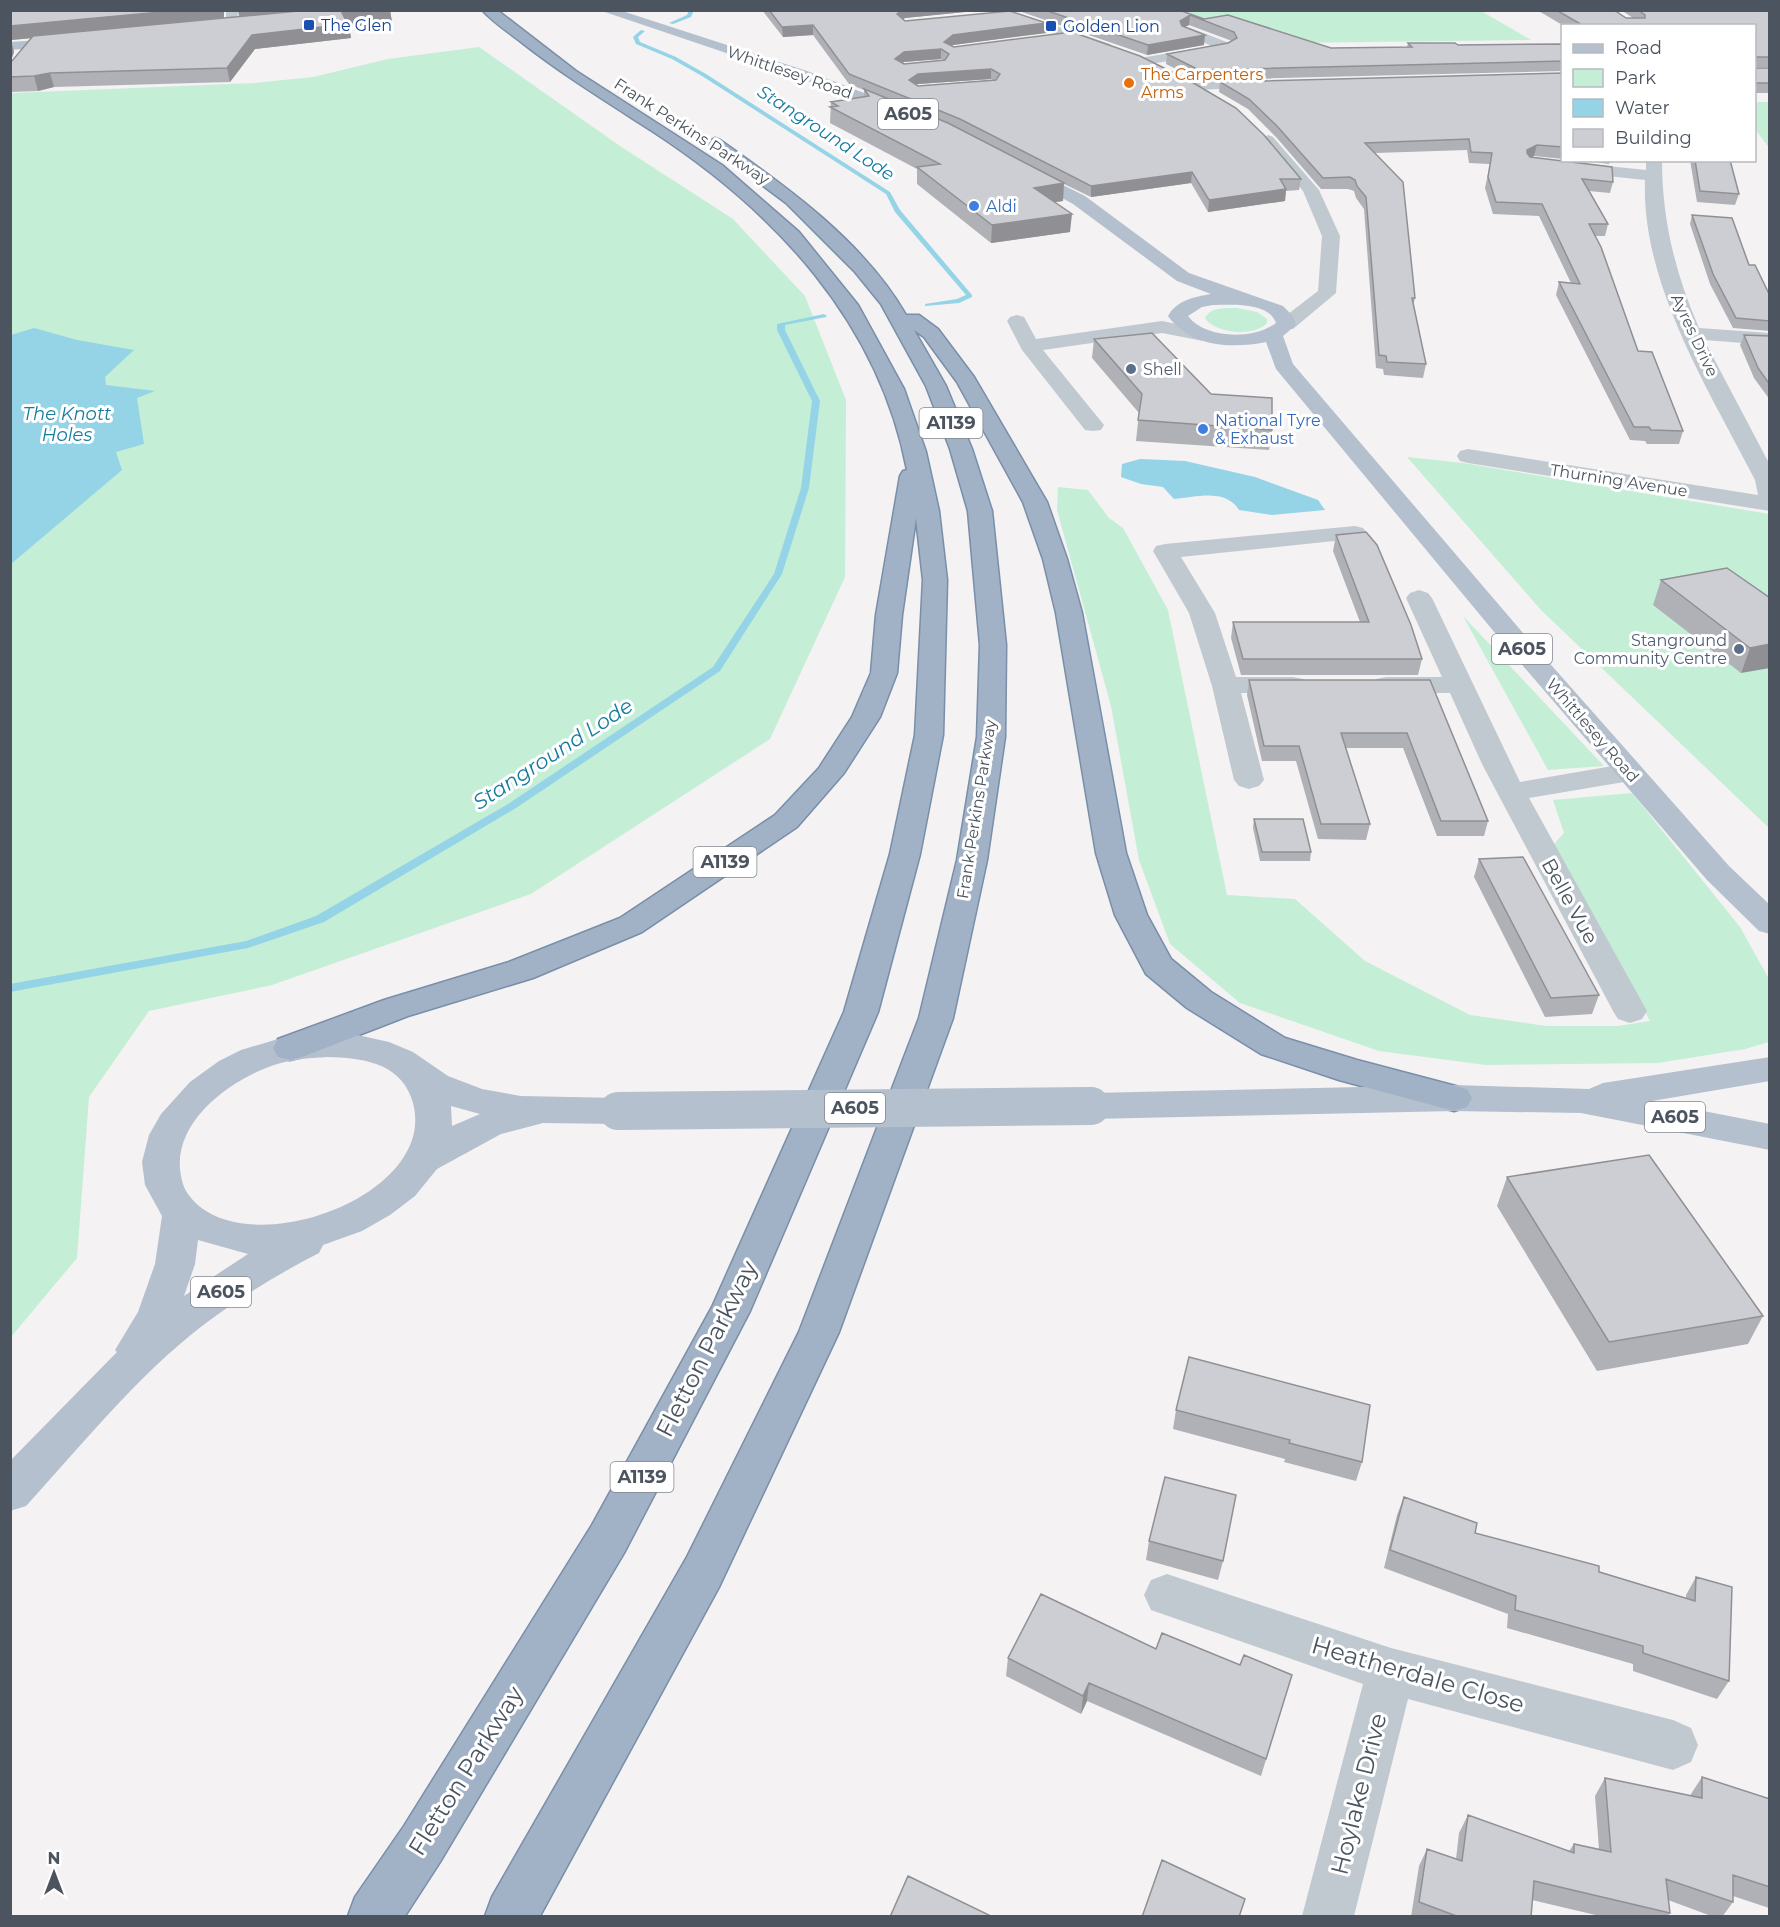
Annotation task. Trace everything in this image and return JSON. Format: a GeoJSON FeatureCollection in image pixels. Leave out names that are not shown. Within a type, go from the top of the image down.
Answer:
{"type":"FeatureCollection","features":[{"type":"Feature","properties":{"kind":"highway","name":"Frank Perkins Parkway"},"geometry":{"type":"LineString","coordinates":[[492,14],[571,74],[716,168],[760,204],[793,236],[849,305],[894,389],[915,452],[927,511],[935,580],[934,647],[929,735],[905,854],[861,1012]]}},
{"type":"Feature","properties":{"kind":"highway","name":"Frank Perkins Parkway"},"geometry":{"type":"LineString","coordinates":[[511,1917],[703,1572],[819,1332],[936,1018],[972,860],[991,737],[993,645],[980,511],[961,449],[936,386],[889,302],[827,232],[792,199],[748,165],[689,125],[597,70],[521,14]]}},
{"type":"Feature","properties":{"kind":"highway","name":"A1139"},"geometry":{"type":"LineString","coordinates":[[889,302],[931,333],[967,381],[1035,502],[1055,559],[1074,636],[1111,853],[1131,915],[1158,966],[1199,1000],[1273,1046],[1351,1071],[1454,1098]]}},
{"type":"Feature","properties":{"kind":"highway","name":"A1139"},"geometry":{"type":"LineString","coordinates":[[290,1048],[396,1008],[521,970],[631,925],[786,821],[830,773],[866,717],[884,673],[889,615],[915,452]]}},
{"type":"Feature","properties":{"kind":"highway","name":"Fletton Parkway"},"geometry":{"type":"LineString","coordinates":[[374,1917],[428,1834],[609,1539],[730,1311],[861,1012]]}},
{"type":"Feature","properties":{"kind":"main road","name":"Whittlesey Road"},"geometry":{"type":"LineString","coordinates":[[606,10],[802,74],[924,122]]}},
{"type":"Feature","properties":{"kind":"main road"},"geometry":{"type":"LineString","coordinates":[[10,46],[84,41]]}},
{"type":"Feature","properties":{"kind":"main road","name":"A605"},"geometry":{"type":"LineString","coordinates":[[1012,164],[1079,200],[1183,277],[1280,312],[1285,319],[1279,330],[1243,340],[1206,336],[1181,323],[1178,316],[1183,308],[1183,277]]}},
{"type":"Feature","properties":{"kind":"main road","name":"A605"},"geometry":{"type":"LineString","coordinates":[[1183,308],[1213,299],[1252,302]]}},
{"type":"Feature","properties":{"kind":"main road","name":"Whittlesey Road"},"geometry":{"type":"LineString","coordinates":[[1279,330],[1284,365]]}},
{"type":"Feature","properties":{"kind":"main road","name":"Whittlesey Road"},"geometry":{"type":"LineString","coordinates":[[1206,336],[1284,365],[1514,639],[1718,873],[1770,924]]}},
{"type":"Feature","properties":{"kind":"main road"},"geometry":{"type":"LineString","coordinates":[[330,1044],[367,1047],[399,1059],[422,1078],[433,1095],[437,1116],[434,1137],[425,1159],[402,1187],[370,1211],[331,1229],[288,1239],[247,1239],[211,1230],[182,1214],[164,1190],[159,1162],[167,1133],[187,1104],[216,1080],[251,1060],[290,1048],[330,1044]]}},
{"type":"Feature","properties":{"kind":"main road","name":"A605"},"geometry":{"type":"LineString","coordinates":[[1581,1100],[1770,1069]]}},
{"type":"Feature","properties":{"kind":"main road","name":"A605"},"geometry":{"type":"LineString","coordinates":[[422,1078],[462,1096],[510,1108],[562,1111],[1091,1106],[1454,1098],[1581,1100],[1770,1137]]}},
{"type":"Feature","properties":{"kind":"main road","name":"A605"},"geometry":{"type":"LineString","coordinates":[[425,1159],[466,1133],[513,1117],[562,1111]]}},
{"type":"Feature","properties":{"kind":"main road","name":"A605"},"geometry":{"type":"LineString","coordinates":[[123,1372],[156,1317],[175,1264],[182,1214]]}},
{"type":"Feature","properties":{"kind":"main road","name":"A605"},"geometry":{"type":"LineString","coordinates":[[10,1492],[123,1372],[187,1315],[257,1267],[331,1229]]}},
{"type":"Feature","properties":{"kind":"street"},"geometry":{"type":"LineString","coordinates":[[232,10],[232,26]]}},
{"type":"Feature","properties":{"kind":"street"},"geometry":{"type":"LineString","coordinates":[[994,14],[1113,50]]}},
{"type":"Feature","properties":{"kind":"street"},"geometry":{"type":"LineString","coordinates":[[1165,71],[1140,59],[1227,47],[1188,31]]}},
{"type":"Feature","properties":{"kind":"street"},"geometry":{"type":"LineString","coordinates":[[1041,41],[1071,36]]}},
{"type":"Feature","properties":{"kind":"street"},"geometry":{"type":"LineString","coordinates":[[16,63],[31,45]]}},
{"type":"Feature","properties":{"kind":"street"},"geometry":{"type":"LineString","coordinates":[[1218,100],[1190,83],[1278,84]]}},
{"type":"Feature","properties":{"kind":"street"},"geometry":{"type":"LineString","coordinates":[[1259,130],[1311,190],[1331,236],[1327,293],[1279,330]]}},
{"type":"Feature","properties":{"kind":"street"},"geometry":{"type":"LineString","coordinates":[[1556,166],[1654,168]]}},
{"type":"Feature","properties":{"kind":"street","name":"Ayres Drive"},"geometry":{"type":"LineString","coordinates":[[1654,168],[1653,200],[1658,232],[1673,289],[1692,333],[1766,480],[1770,502]]}},
{"type":"Feature","properties":{"kind":"street"},"geometry":{"type":"LineString","coordinates":[[1252,302],[1303,305],[1327,293]]}},
{"type":"Feature","properties":{"kind":"street"},"geometry":{"type":"LineString","coordinates":[[1162,327],[1183,308]]}},
{"type":"Feature","properties":{"kind":"street"},"geometry":{"type":"LineString","coordinates":[[1017,321],[1029,346],[1093,425]]}},
{"type":"Feature","properties":{"kind":"street"},"geometry":{"type":"LineString","coordinates":[[1029,346],[1162,327],[1206,336]]}},
{"type":"Feature","properties":{"kind":"street"},"geometry":{"type":"LineString","coordinates":[[1692,333],[1770,339]]}},
{"type":"Feature","properties":{"kind":"street","name":"Thurning Avenue"},"geometry":{"type":"LineString","coordinates":[[1468,456],[1770,502]]}},
{"type":"Feature","properties":{"kind":"street"},"geometry":{"type":"LineString","coordinates":[[1249,780],[1225,684],[1202,613],[1165,551],[1355,533]]}},
{"type":"Feature","properties":{"kind":"street","name":"Belle Vue"},"geometry":{"type":"LineString","coordinates":[[1419,598],[1511,792],[1630,1011]]}},
{"type":"Feature","properties":{"kind":"street"},"geometry":{"type":"LineString","coordinates":[[1225,684],[1320,685]]}},
{"type":"Feature","properties":{"kind":"street"},"geometry":{"type":"LineString","coordinates":[[1367,685],[1460,686]]}},
{"type":"Feature","properties":{"kind":"street"},"geometry":{"type":"LineString","coordinates":[[1511,792],[1630,772]]}},
{"type":"Feature","properties":{"kind":"street","name":"Heatherdale Close"},"geometry":{"type":"LineString","coordinates":[[1167,1595],[1391,1671],[1673,1745]]}},
{"type":"Feature","properties":{"kind":"street","name":"Hoylake Drive"},"geometry":{"type":"LineString","coordinates":[[1328,1917],[1391,1671]]}},
{"type":"Feature","properties":{"kind":"green space"},"geometry":{"type":"Polygon","coordinates":[[[1179,11],[1481,11],[1531,40],[1290,43],[1179,11]]]}},
{"type":"Feature","properties":{"kind":"green space"},"geometry":{"type":"Polygon","coordinates":[[[479,47],[620,146],[733,219],[805,296],[846,400],[845,577],[770,739],[531,894],[272,985],[149,1011],[89,1097],[77,1258],[11,1337],[11,96],[13,93],[254,83],[313,77],[388,59],[479,47]]]}},
{"type":"Feature","properties":{"kind":"green space"},"geometry":{"type":"Polygon","coordinates":[[[1756,102],[1769,102],[1769,148],[1756,130],[1756,102]]]}},
{"type":"Feature","properties":{"kind":"green space"},"geometry":{"type":"Polygon","coordinates":[[[1237,308],[1257,312],[1267,319],[1267,323],[1254,330],[1235,332],[1217,328],[1205,318],[1214,310],[1237,308]]]}},
{"type":"Feature","properties":{"kind":"green space"},"geometry":{"type":"Polygon","coordinates":[[[1407,457],[1463,463],[1769,514],[1769,828],[1541,610],[1407,457]]]}},
{"type":"Feature","properties":{"kind":"green space"},"geometry":{"type":"Polygon","coordinates":[[[1058,487],[1088,490],[1109,518],[1123,528],[1168,610],[1227,895],[1295,899],[1365,961],[1470,1015],[1546,1026],[1618,1026],[1650,1021],[1554,844],[1564,833],[1553,800],[1632,793],[1740,927],[1769,979],[1769,1042],[1745,1049],[1658,1063],[1486,1065],[1379,1051],[1240,1003],[1170,944],[1139,860],[1111,706],[1057,510],[1058,487]]]}},
{"type":"Feature","properties":{"kind":"green space"},"geometry":{"type":"Polygon","coordinates":[[[1463,616],[1604,766],[1548,770],[1463,616]]]}},
{"type":"Feature","properties":{"kind":"water","name":"The Knott Holes"},"geometry":{"type":"Polygon","coordinates":[[[34,328],[77,340],[134,350],[105,377],[106,385],[155,391],[137,398],[144,444],[116,452],[122,470],[11,564],[11,335],[34,328]]]}},
{"type":"Feature","properties":{"kind":"water"},"geometry":{"type":"Polygon","coordinates":[[[1140,459],[1185,461],[1255,477],[1318,500],[1325,510],[1272,515],[1239,510],[1233,503],[1219,496],[1174,499],[1163,487],[1141,484],[1121,477],[1122,464],[1140,459]]]}},
{"type":"Feature","properties":{"kind":"building"},"geometry":{"type":"Polygon","coordinates":[[[10,10],[182,10],[10,26],[10,10]]]}},
{"type":"Feature","properties":{"kind":"building"},"geometry":{"type":"Polygon","coordinates":[[[309,10],[372,10],[342,13],[348,24],[252,35],[227,68],[50,73],[10,77],[10,62],[33,36],[309,10]]]}},
{"type":"Feature","properties":{"kind":"building"},"geometry":{"type":"Polygon","coordinates":[[[769,10],[902,10],[897,14],[905,21],[1010,11],[1046,23],[953,35],[944,42],[954,47],[1072,32],[1140,56],[1190,81],[1236,108],[1264,135],[1301,179],[1280,179],[1286,189],[1209,200],[1192,172],[1091,186],[960,119],[849,74],[813,25],[782,27],[769,10]],[[941,49],[904,52],[895,59],[904,64],[945,60],[949,54],[941,49]],[[991,69],[918,74],[909,80],[918,86],[996,80],[1000,74],[991,69]]]}},
{"type":"Feature","properties":{"kind":"building"},"geometry":{"type":"Polygon","coordinates":[[[1045,10],[1179,10],[1204,19],[1228,15],[1331,48],[1412,47],[1408,43],[1561,44],[1561,61],[1199,70],[1167,54],[1228,43],[1237,38],[1234,32],[1190,15],[1180,21],[1182,26],[1205,35],[1148,45],[1045,10]]]}},
{"type":"Feature","properties":{"kind":"building"},"geometry":{"type":"Polygon","coordinates":[[[1556,10],[1614,10],[1626,18],[1645,18],[1645,15],[1638,10],[1770,10],[1770,57],[1756,57],[1756,24],[1580,24],[1556,10]]]}},
{"type":"Feature","properties":{"kind":"building"},"geometry":{"type":"Polygon","coordinates":[[[1756,68],[1770,68],[1770,83],[1756,83],[1756,68]]]}},
{"type":"Feature","properties":{"kind":"building"},"geometry":{"type":"Polygon","coordinates":[[[1561,73],[1561,147],[1537,145],[1527,150],[1527,153],[1530,157],[1612,167],[1613,182],[1582,179],[1608,224],[1589,224],[1601,247],[1638,351],[1652,352],[1683,431],[1634,427],[1559,282],[1580,284],[1542,204],[1496,202],[1488,177],[1492,153],[1471,152],[1469,139],[1365,143],[1403,182],[1415,298],[1412,298],[1426,364],[1387,362],[1386,356],[1379,355],[1366,197],[1355,180],[1350,177],[1323,178],[1277,126],[1249,99],[1220,82],[1561,73]]]}},
{"type":"Feature","properties":{"kind":"building"},"geometry":{"type":"Polygon","coordinates":[[[864,89],[948,123],[1064,183],[1034,188],[1072,214],[992,225],[917,167],[940,164],[830,107],[838,106],[831,102],[869,96],[864,89]]]}},
{"type":"Feature","properties":{"kind":"building"},"geometry":{"type":"Polygon","coordinates":[[[1695,162],[1731,162],[1739,194],[1700,191],[1695,162]]]}},
{"type":"Feature","properties":{"kind":"building"},"geometry":{"type":"Polygon","coordinates":[[[1692,215],[1732,218],[1749,265],[1755,265],[1770,296],[1770,321],[1736,318],[1713,274],[1692,215]]]}},
{"type":"Feature","properties":{"kind":"building"},"geometry":{"type":"Polygon","coordinates":[[[1152,333],[1211,394],[1272,398],[1272,430],[1138,420],[1142,394],[1094,339],[1152,333]]]}},
{"type":"Feature","properties":{"kind":"building"},"geometry":{"type":"Polygon","coordinates":[[[1744,335],[1770,336],[1770,385],[1758,368],[1744,335]]]}},
{"type":"Feature","properties":{"kind":"building"},"geometry":{"type":"Polygon","coordinates":[[[1366,532],[1377,545],[1411,625],[1422,659],[1243,659],[1233,622],[1369,622],[1336,535],[1366,532]]]}},
{"type":"Feature","properties":{"kind":"building"},"geometry":{"type":"Polygon","coordinates":[[[1727,568],[1770,598],[1770,644],[1750,648],[1661,580],[1727,568]]]}},
{"type":"Feature","properties":{"kind":"building"},"geometry":{"type":"Polygon","coordinates":[[[1249,680],[1430,680],[1488,821],[1441,821],[1407,733],[1341,733],[1370,824],[1321,824],[1299,746],[1264,746],[1249,680]]]}},
{"type":"Feature","properties":{"kind":"building"},"geometry":{"type":"Polygon","coordinates":[[[1254,819],[1303,819],[1311,852],[1262,852],[1254,819]]]}},
{"type":"Feature","properties":{"kind":"building"},"geometry":{"type":"Polygon","coordinates":[[[1523,857],[1599,995],[1551,998],[1479,859],[1523,857]]]}},
{"type":"Feature","properties":{"kind":"building"},"geometry":{"type":"Polygon","coordinates":[[[1649,1155],[1763,1316],[1609,1342],[1507,1177],[1649,1155]]]}},
{"type":"Feature","properties":{"kind":"building"},"geometry":{"type":"Polygon","coordinates":[[[1189,1357],[1370,1405],[1362,1462],[1289,1443],[1290,1440],[1176,1410],[1189,1357]]]}},
{"type":"Feature","properties":{"kind":"building"},"geometry":{"type":"Polygon","coordinates":[[[1165,1477],[1236,1495],[1223,1561],[1149,1541],[1165,1477]]]}},
{"type":"Feature","properties":{"kind":"building"},"geometry":{"type":"Polygon","coordinates":[[[1404,1497],[1477,1523],[1475,1533],[1599,1566],[1599,1572],[1695,1601],[1696,1577],[1732,1587],[1729,1681],[1643,1653],[1643,1646],[1515,1610],[1516,1596],[1390,1550],[1404,1497]]]}},
{"type":"Feature","properties":{"kind":"building"},"geometry":{"type":"Polygon","coordinates":[[[1041,1594],[1156,1649],[1162,1633],[1240,1665],[1244,1655],[1292,1675],[1266,1759],[1089,1683],[1083,1696],[1008,1658],[1041,1594]]]}},
{"type":"Feature","properties":{"kind":"building"},"geometry":{"type":"Polygon","coordinates":[[[1702,1777],[1770,1799],[1770,1887],[1733,1875],[1733,1902],[1666,1879],[1670,1913],[1534,1881],[1531,1917],[1459,1917],[1419,1902],[1427,1849],[1462,1861],[1468,1815],[1574,1853],[1574,1844],[1611,1852],[1605,1778],[1702,1798],[1702,1777]]]}},
{"type":"Feature","properties":{"kind":"building"},"geometry":{"type":"Polygon","coordinates":[[[1162,1860],[1245,1899],[1239,1917],[1142,1917],[1162,1860]]]}},
{"type":"Feature","properties":{"kind":"building"},"geometry":{"type":"Polygon","coordinates":[[[908,1876],[989,1915],[988,1917],[890,1917],[908,1876]]]}},
{"type":"Feature","properties":{"kind":"waterway","name":"Stanground Lode"},"geometry":{"type":"LineString","coordinates":[[671,23],[689,16],[692,10]]}},
{"type":"Feature","properties":{"kind":"waterway","name":"Stanground Lode"},"geometry":{"type":"LineString","coordinates":[[643,31],[635,37],[638,43],[674,58],[704,75],[888,193],[897,211],[970,296],[959,301],[927,305]]}},
{"type":"Feature","properties":{"kind":"waterway","name":"Stanground Lode"},"geometry":{"type":"LineString","coordinates":[[10,988],[248,944],[320,919],[512,806],[717,669],[778,574],[805,488],[816,401],[781,330],[781,324],[824,316]]}},
{"type":"Feature","properties":{"kind":"place","name":"The Glen"},"geometry":{"type":"Point","coordinates":[309,25]}},
{"type":"Feature","properties":{"kind":"place","name":"Golden Lion"},"geometry":{"type":"Point","coordinates":[1051,26]}},
{"type":"Feature","properties":{"kind":"place","name":"The Carpenters Arms"},"geometry":{"type":"Point","coordinates":[1129,83]}},
{"type":"Feature","properties":{"kind":"place","name":"Aldi"},"geometry":{"type":"Point","coordinates":[974,206]}},
{"type":"Feature","properties":{"kind":"place","name":"Shell"},"geometry":{"type":"Point","coordinates":[1131,369]}},
{"type":"Feature","properties":{"kind":"place","name":"National Tyre & Exhaust"},"geometry":{"type":"Point","coordinates":[1203,429]}},
{"type":"Feature","properties":{"kind":"place","name":"Stanground Community Centre"},"geometry":{"type":"Point","coordinates":[1739,649]}}]}
